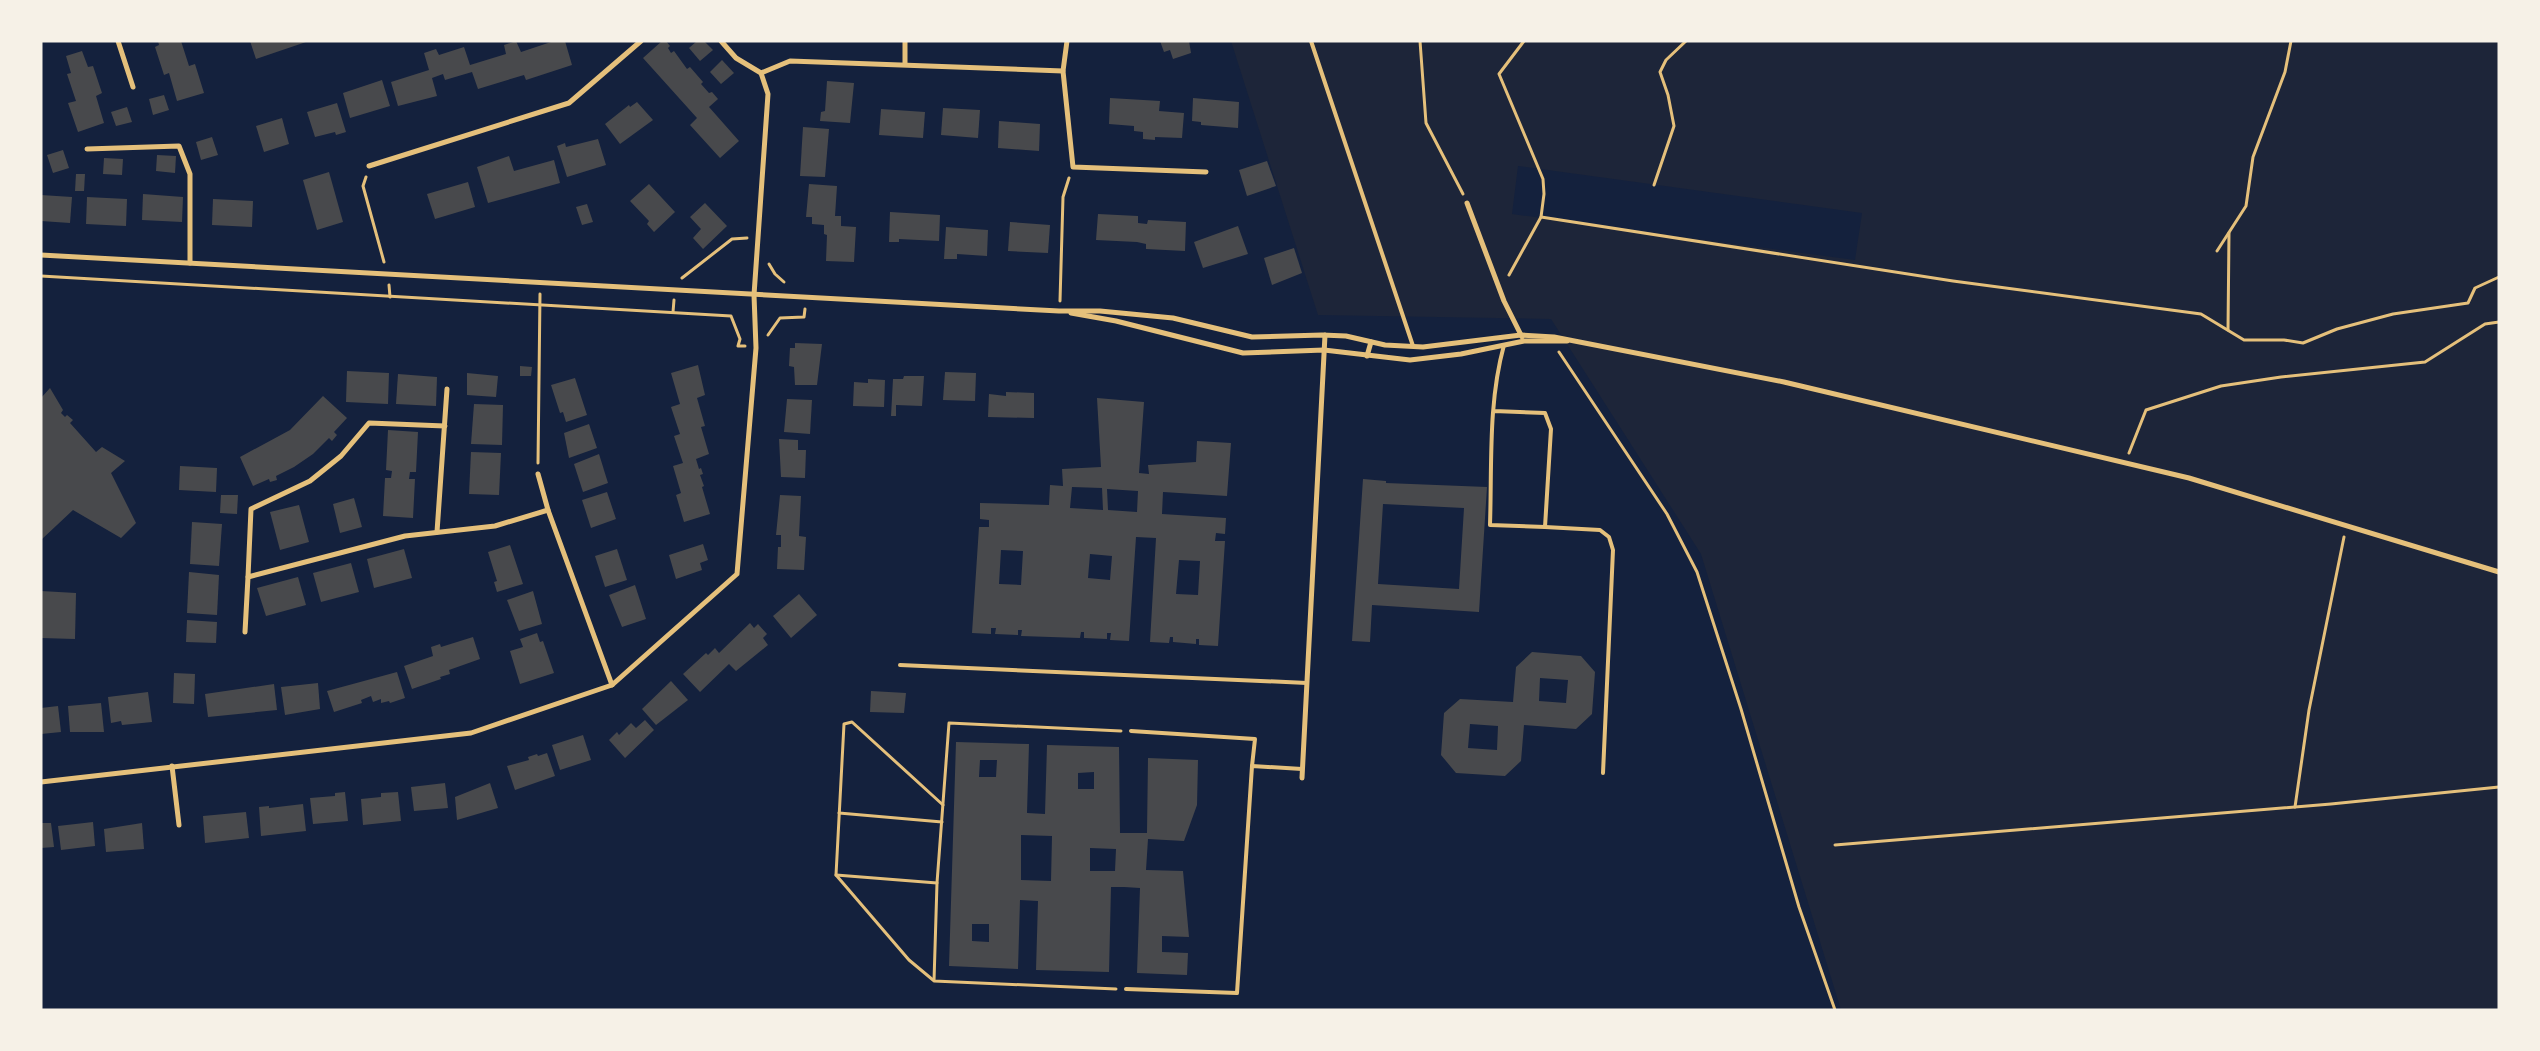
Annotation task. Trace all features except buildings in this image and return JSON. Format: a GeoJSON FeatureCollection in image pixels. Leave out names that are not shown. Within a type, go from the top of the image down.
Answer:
{"type":"FeatureCollection","features":[{"type":"Feature","properties":{"kind":"street"},"geometry":{"type":"LineString","coordinates":[[118,41],[133,87]]}},
{"type":"Feature","properties":{"kind":"street"},"geometry":{"type":"LineString","coordinates":[[369,166],[569,103],[641,41]]}},
{"type":"Feature","properties":{"kind":"street"},"geometry":{"type":"LineString","coordinates":[[41,782],[471,732],[612,685],[737,574],[756,348],[754,295],[768,94],[761,73],[736,58],[720,41]]}},
{"type":"Feature","properties":{"kind":"street"},"geometry":{"type":"LineString","coordinates":[[905,41],[905,64]]}},
{"type":"Feature","properties":{"kind":"street"},"geometry":{"type":"LineString","coordinates":[[1067,41],[1063,72],[1073,167],[1206,172]]}},
{"type":"Feature","properties":{"kind":"street"},"geometry":{"type":"LineString","coordinates":[[761,73],[790,60],[1063,72]]}},
{"type":"Feature","properties":{"kind":"street"},"geometry":{"type":"LineString","coordinates":[[87,149],[179,146],[190,174],[190,263]]}},
{"type":"Feature","properties":{"kind":"street"},"geometry":{"type":"LineString","coordinates":[[1468,203],[1504,301],[1524,341]]}},
{"type":"Feature","properties":{"kind":"street"},"geometry":{"type":"LineString","coordinates":[[41,255],[754,295],[1059,311],[1100,311],[1173,318],[1252,337],[1346,336],[1371,342],[1413,346],[1521,335],[1554,337],[1608,345],[1784,382],[2125,462],[2189,478],[2499,572]]}},
{"type":"Feature","properties":{"kind":"street"},"geometry":{"type":"LineString","coordinates":[[1059,311],[1116,321],[1243,353],[1324,350],[1410,360],[1461,354],[1524,341],[1580,341]]}},
{"type":"Feature","properties":{"kind":"street"},"geometry":{"type":"LineString","coordinates":[[1302,778],[1325,335]]}},
{"type":"Feature","properties":{"kind":"street"},"geometry":{"type":"LineString","coordinates":[[1367,356],[1371,342]]}},
{"type":"Feature","properties":{"kind":"street"},"geometry":{"type":"LineString","coordinates":[[438,532],[447,389]]}},
{"type":"Feature","properties":{"kind":"street"},"geometry":{"type":"LineString","coordinates":[[245,632],[250,509],[310,480],[341,456],[369,423],[445,426]]}},
{"type":"Feature","properties":{"kind":"street"},"geometry":{"type":"LineString","coordinates":[[538,474],[548,510],[612,685]]}},
{"type":"Feature","properties":{"kind":"street"},"geometry":{"type":"LineString","coordinates":[[248,577],[405,536],[495,526],[548,510]]}},
{"type":"Feature","properties":{"kind":"street"},"geometry":{"type":"LineString","coordinates":[[172,766],[179,825]]}},
{"type":"Feature","properties":{"kind":"lane"},"geometry":{"type":"LineString","coordinates":[[1311,41],[1413,346]]}},
{"type":"Feature","properties":{"kind":"lane"},"geometry":{"type":"LineString","coordinates":[[1504,345],[1497,371],[1490,525],[1600,530],[1609,537],[1612,550],[1603,773]]}},
{"type":"Feature","properties":{"kind":"lane"},"geometry":{"type":"LineString","coordinates":[[1494,411],[1545,413],[1551,429],[1545,527]]}},
{"type":"Feature","properties":{"kind":"lane"},"geometry":{"type":"LineString","coordinates":[[900,665],[1306,683]]}},
{"type":"Feature","properties":{"kind":"lane"},"geometry":{"type":"LineString","coordinates":[[1126,989],[1237,993],[1254,739],[1131,731]]}},
{"type":"Feature","properties":{"kind":"lane"},"geometry":{"type":"LineString","coordinates":[[1252,766],[1302,770]]}},
{"type":"Feature","properties":{"kind":"path"},"geometry":{"type":"LineString","coordinates":[[1420,41],[1426,123],[1468,203]]}},
{"type":"Feature","properties":{"kind":"path"},"geometry":{"type":"LineString","coordinates":[[1508,278],[1510,270],[1541,217],[1544,194],[1543,179],[1499,74],[1524,41]]}},
{"type":"Feature","properties":{"kind":"path"},"geometry":{"type":"LineString","coordinates":[[1654,184],[1674,126],[1668,95],[1660,72],[1666,60],[1686,41]]}},
{"type":"Feature","properties":{"kind":"path"},"geometry":{"type":"LineString","coordinates":[[2217,251],[2246,206],[2253,157],[2285,72],[2291,41]]}},
{"type":"Feature","properties":{"kind":"path"},"geometry":{"type":"LineString","coordinates":[[369,166],[363,186],[388,274],[390,297]]}},
{"type":"Feature","properties":{"kind":"path"},"geometry":{"type":"LineString","coordinates":[[1059,311],[1063,197],[1073,167]]}},
{"type":"Feature","properties":{"kind":"path"},"geometry":{"type":"LineString","coordinates":[[1541,217],[1952,280],[2201,314],[2244,340],[2284,340],[2302,343],[2337,329],[2393,314],[2468,303],[2475,288],[2499,277]]}},
{"type":"Feature","properties":{"kind":"path"},"geometry":{"type":"LineString","coordinates":[[2228,330],[2229,232]]}},
{"type":"Feature","properties":{"kind":"path"},"geometry":{"type":"LineString","coordinates":[[673,312],[676,282],[732,239],[759,237]]}},
{"type":"Feature","properties":{"kind":"path"},"geometry":{"type":"LineString","coordinates":[[768,255],[768,262],[775,274],[781,281],[787,283]]}},
{"type":"Feature","properties":{"kind":"path"},"geometry":{"type":"LineString","coordinates":[[41,276],[731,316],[740,339],[738,346],[756,348],[766,348],[768,335],[780,318],[804,317]]}},
{"type":"Feature","properties":{"kind":"path"},"geometry":{"type":"LineString","coordinates":[[538,474],[540,283]]}},
{"type":"Feature","properties":{"kind":"path"},"geometry":{"type":"LineString","coordinates":[[2125,462],[2146,410],[2221,386],[2281,377],[2426,362],[2485,324],[2499,322]]}},
{"type":"Feature","properties":{"kind":"path"},"geometry":{"type":"LineString","coordinates":[[1552,341],[1667,514],[1698,572],[1736,691],[1799,906],[1835,1010]]}},
{"type":"Feature","properties":{"kind":"path"},"geometry":{"type":"LineString","coordinates":[[2295,807],[2309,710],[2346,526]]}},
{"type":"Feature","properties":{"kind":"path"},"geometry":{"type":"LineString","coordinates":[[943,805],[852,722],[844,724],[836,875],[909,960],[934,981],[1126,989]]}},
{"type":"Feature","properties":{"kind":"path"},"geometry":{"type":"LineString","coordinates":[[934,981],[937,883],[949,723],[1131,731]]}},
{"type":"Feature","properties":{"kind":"path"},"geometry":{"type":"LineString","coordinates":[[1835,845],[2295,807],[2499,787]]}},
{"type":"Feature","properties":{"kind":"path"},"geometry":{"type":"LineString","coordinates":[[839,814],[942,822]]}},
{"type":"Feature","properties":{"kind":"path"},"geometry":{"type":"LineString","coordinates":[[836,875],[937,883]]}},
{"type":"Feature","properties":{"kind":"shaded area"},"geometry":{"type":"Polygon","coordinates":[[[1231,41],[2499,41],[2499,1010],[1841,1010],[1701,554],[1551,319],[1318,315],[1231,41]],[[1518,166],[1512,214],[1855,260],[1862,213],[1518,166]]]}}]}
